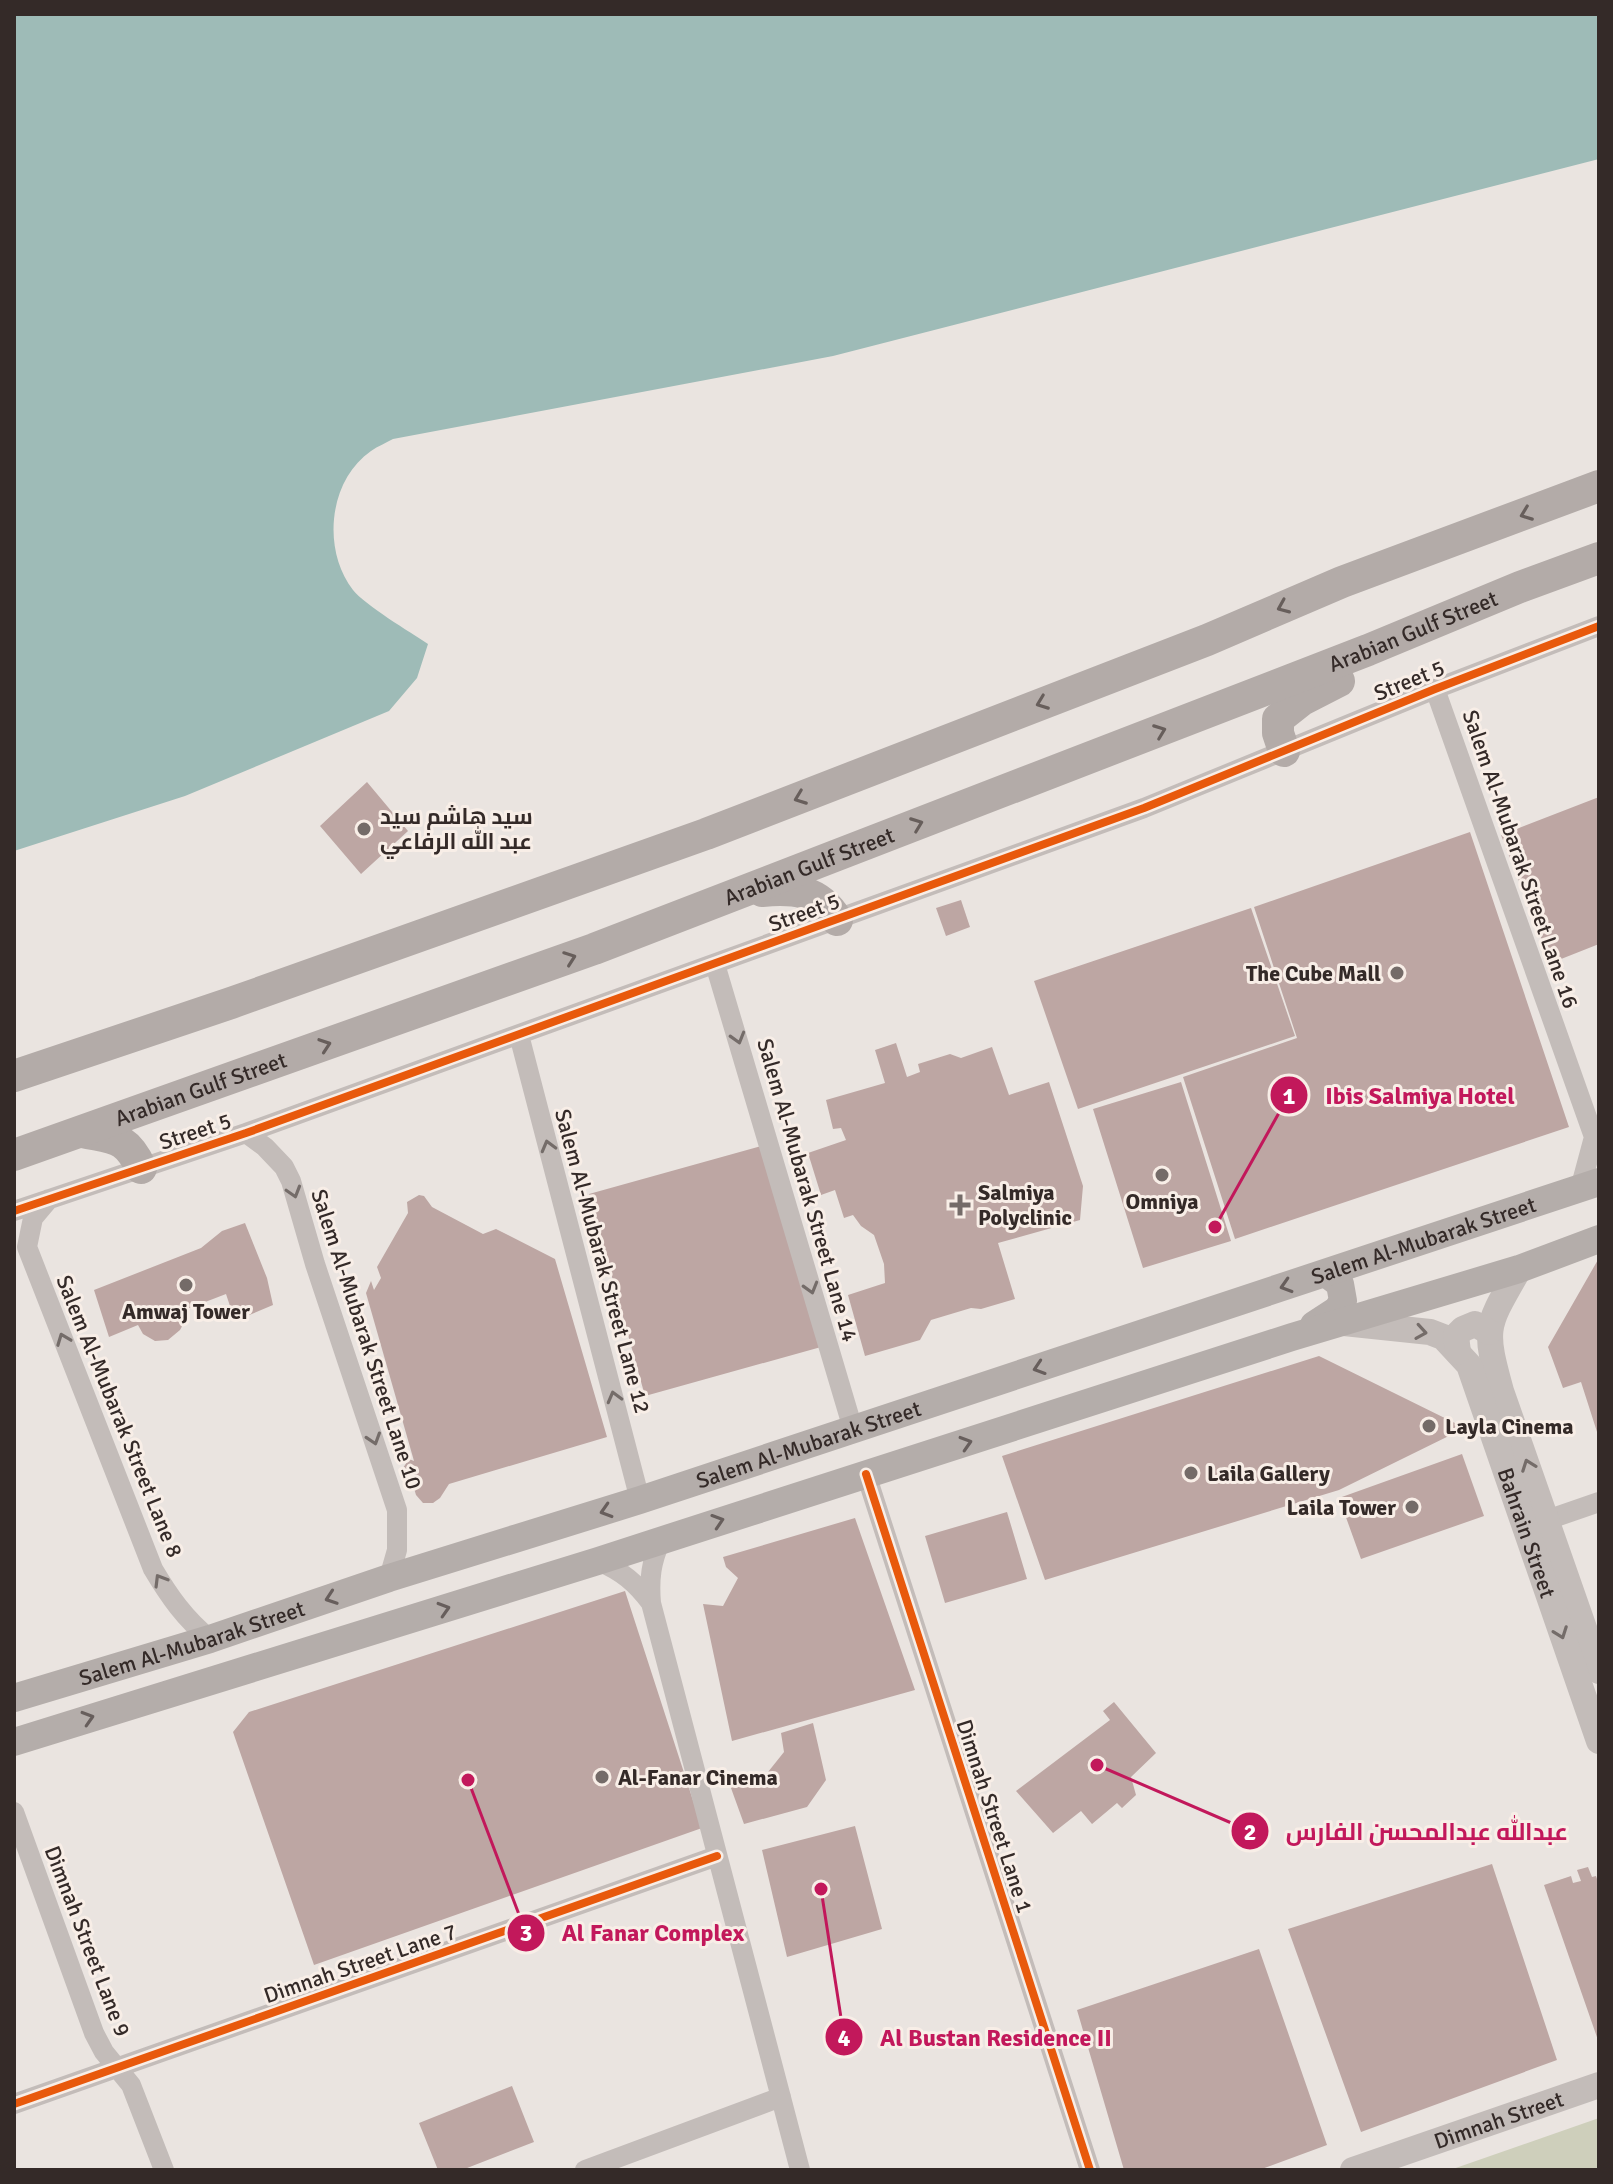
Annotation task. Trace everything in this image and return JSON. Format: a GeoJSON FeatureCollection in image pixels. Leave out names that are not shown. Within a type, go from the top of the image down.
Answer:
{"type":"FeatureCollection","features":[{"type":"Feature","properties":{"kind":"main road"},"geometry":{"type":"LineString","coordinates":[[14,1076],[231,1003],[706,834],[1207,640],[1342,582],[1599,486]]}},
{"type":"Feature","properties":{"kind":"main road","name":"Arabian Gulf Street"},"geometry":{"type":"LineString","coordinates":[[14,1155],[585,952],[1599,558]]}},
{"type":"Feature","properties":{"kind":"main road"},"geometry":{"type":"LineString","coordinates":[[1284,751],[1278,733],[1278,719],[1302,700],[1416,642],[1434,623]]}},
{"type":"Feature","properties":{"kind":"main road"},"geometry":{"type":"LineString","coordinates":[[735,894],[787,889],[807,892],[829,907],[837,920]]}},
{"type":"Feature","properties":{"kind":"main road"},"geometry":{"type":"LineString","coordinates":[[83,1132],[129,1145],[141,1168]]}},
{"type":"Feature","properties":{"kind":"main road","name":"Salem Al-Mubarak Street"},"geometry":{"type":"LineString","coordinates":[[14,1698],[210,1639],[389,1578],[640,1500],[1589,1186]]}},
{"type":"Feature","properties":{"kind":"main road","name":"Salem Al-Mubarak Street"},"geometry":{"type":"LineString","coordinates":[[14,1742],[598,1561],[1292,1337],[1519,1269],[1599,1239]]}},
{"type":"Feature","properties":{"kind":"main road"},"geometry":{"type":"LineString","coordinates":[[1292,1337],[1332,1314],[1341,1305],[1343,1290],[1338,1280],[1327,1274]]}},
{"type":"Feature","properties":{"kind":"street","name":"Street 5"},"geometry":{"type":"LineString","coordinates":[[14,1211],[246,1133],[1144,808],[1435,689],[1599,626]]}},
{"type":"Feature","properties":{"kind":"street","name":"Salem Al-Mubarak Street Lane 16"},"geometry":{"type":"LineString","coordinates":[[1435,689],[1596,1138],[1589,1186]]}},
{"type":"Feature","properties":{"kind":"street","name":"Salem Al-Mubarak Street Lane 14"},"geometry":{"type":"LineString","coordinates":[[715,964],[853,1429]]}},
{"type":"Feature","properties":{"kind":"street","name":"Salem Al-Mubarak Street Lane 12"},"geometry":{"type":"LineString","coordinates":[[519,1035],[640,1500]]}},
{"type":"Feature","properties":{"kind":"street","name":"Salem Al-Mubarak Street Lane 10"},"geometry":{"type":"LineString","coordinates":[[246,1133],[284,1167],[291,1181],[315,1264],[397,1510],[397,1550],[389,1578]]}},
{"type":"Feature","properties":{"kind":"street","name":"Salem Al-Mubarak Street Lane 8"},"geometry":{"type":"LineString","coordinates":[[49,1199],[33,1218],[27,1247],[153,1569],[173,1603],[210,1639]]}},
{"type":"Feature","properties":{"kind":"street"},"geometry":{"type":"LineString","coordinates":[[1458,1352],[1456,1336],[1463,1329],[1475,1324],[1489,1332],[1493,1314],[1519,1269]]}},
{"type":"Feature","properties":{"kind":"street","name":"Bahrain Street"},"geometry":{"type":"LineString","coordinates":[[1344,1323],[1430,1332],[1443,1337],[1469,1365],[1599,1741]]}},
{"type":"Feature","properties":{"kind":"street","name":"Bahrain Street"},"geometry":{"type":"LineString","coordinates":[[1489,1332],[1490,1349],[1501,1391],[1599,1671]]}},
{"type":"Feature","properties":{"kind":"street","name":"Dimnah Street Lane 1"},"geometry":{"type":"LineString","coordinates":[[866,1474],[1090,2170]]}},
{"type":"Feature","properties":{"kind":"street"},"geometry":{"type":"LineString","coordinates":[[1547,1520],[1599,1502]]}},
{"type":"Feature","properties":{"kind":"street"},"geometry":{"type":"LineString","coordinates":[[661,1540],[652,1560],[649,1581],[651,1603],[800,2170]]}},
{"type":"Feature","properties":{"kind":"street"},"geometry":{"type":"LineString","coordinates":[[598,1561],[620,1570],[638,1585],[651,1603]]}},
{"type":"Feature","properties":{"kind":"street","name":"Dimnah Street Lane 9"},"geometry":{"type":"LineString","coordinates":[[14,1812],[94,2033],[136,2096],[164,2170]]}},
{"type":"Feature","properties":{"kind":"street","name":"Dimnah Street Lane 7"},"geometry":{"type":"LineString","coordinates":[[14,2104],[717,1856]]}},
{"type":"Feature","properties":{"kind":"street","name":"Dimnah Street"},"geometry":{"type":"LineString","coordinates":[[1353,2170],[1599,2085]]}},
{"type":"Feature","properties":{"kind":"street"},"geometry":{"type":"LineString","coordinates":[[585,2170],[781,2097]]}},
{"type":"Feature","properties":{"kind":"green space"},"geometry":{"type":"Polygon","coordinates":[[[1599,2118],[1599,2170],[1450,2170],[1599,2118]]]}},
{"type":"Feature","properties":{"kind":"water"},"geometry":{"type":"Polygon","coordinates":[[[14,14],[1599,14],[1599,159],[833,356],[393,439],[371,451],[357,464],[338,498],[334,517],[337,556],[353,590],[377,611],[428,644],[417,678],[389,711],[185,796],[14,851],[14,14]]]}},
{"type":"Feature","properties":{"kind":"building","name":"سيد هاشم سيد عبد الله الرفاعي"},"geometry":{"type":"Polygon","coordinates":[[[367,782],[408,831],[361,874],[320,826],[367,782]]]}},
{"type":"Feature","properties":{"kind":"building"},"geometry":{"type":"Polygon","coordinates":[[[1599,797],[1599,944],[1551,963],[1501,835],[1599,797]]]}},
{"type":"Feature","properties":{"kind":"building","name":"The Cube Mall"},"geometry":{"type":"Polygon","coordinates":[[[1470,832],[1569,1127],[1235,1239],[1183,1077],[1297,1038],[1254,907],[1470,832]]]}},
{"type":"Feature","properties":{"kind":"building"},"geometry":{"type":"Polygon","coordinates":[[[961,900],[970,927],[946,936],[936,908],[961,900]]]}},
{"type":"Feature","properties":{"kind":"building"},"geometry":{"type":"Polygon","coordinates":[[[1251,908],[1295,1036],[1078,1109],[1034,981],[1251,908]]]}},
{"type":"Feature","properties":{"kind":"building","name":"Salmiya Polyclinic"},"geometry":{"type":"Polygon","coordinates":[[[896,1043],[907,1077],[920,1072],[918,1064],[950,1054],[961,1058],[992,1047],[1009,1095],[1049,1082],[1083,1186],[1080,1220],[998,1243],[1015,1299],[931,1320],[920,1340],[865,1356],[848,1295],[885,1283],[884,1264],[874,1235],[861,1226],[853,1215],[844,1218],[835,1190],[821,1195],[808,1153],[846,1140],[841,1128],[833,1129],[826,1100],[885,1083],[875,1050],[896,1043]]]}},
{"type":"Feature","properties":{"kind":"building","name":"Omniya"},"geometry":{"type":"Polygon","coordinates":[[[1181,1082],[1231,1241],[1143,1268],[1093,1109],[1181,1082]]]}},
{"type":"Feature","properties":{"kind":"building"},"geometry":{"type":"Polygon","coordinates":[[[765,1145],[821,1347],[645,1396],[589,1194],[765,1145]]]}},
{"type":"Feature","properties":{"kind":"building"},"geometry":{"type":"Polygon","coordinates":[[[419,1195],[424,1196],[432,1207],[483,1234],[496,1229],[555,1259],[607,1437],[449,1484],[433,1503],[423,1503],[416,1495],[410,1475],[403,1468],[409,1459],[414,1461],[366,1293],[371,1281],[374,1290],[381,1278],[377,1267],[408,1213],[407,1202],[419,1195]]]}},
{"type":"Feature","properties":{"kind":"building","name":"Amwaj Tower"},"geometry":{"type":"Polygon","coordinates":[[[245,1223],[267,1278],[273,1305],[235,1321],[226,1294],[187,1309],[187,1317],[180,1330],[168,1340],[155,1341],[143,1334],[138,1325],[109,1337],[94,1290],[201,1248],[222,1231],[245,1223]]]}},
{"type":"Feature","properties":{"kind":"building"},"geometry":{"type":"Polygon","coordinates":[[[1599,1258],[1598,1435],[1581,1382],[1563,1388],[1548,1347],[1599,1258]]]}},
{"type":"Feature","properties":{"kind":"building","name":"Laila Gallery"},"geometry":{"type":"Polygon","coordinates":[[[1319,1356],[1465,1428],[1339,1490],[1045,1580],[1002,1456],[1319,1356]]]}},
{"type":"Feature","properties":{"kind":"building","name":"Laila Tower"},"geometry":{"type":"Polygon","coordinates":[[[1462,1454],[1484,1516],[1361,1559],[1339,1498],[1462,1454]]]}},
{"type":"Feature","properties":{"kind":"building"},"geometry":{"type":"Polygon","coordinates":[[[1007,1512],[1027,1579],[945,1603],[925,1536],[1007,1512]]]}},
{"type":"Feature","properties":{"kind":"building"},"geometry":{"type":"Polygon","coordinates":[[[855,1518],[915,1690],[732,1741],[703,1604],[723,1606],[738,1578],[726,1567],[723,1557],[855,1518]]]}},
{"type":"Feature","properties":{"kind":"building"},"geometry":{"type":"Polygon","coordinates":[[[625,1591],[702,1828],[314,1965],[233,1732],[249,1712],[625,1591]]]}},
{"type":"Feature","properties":{"kind":"building"},"geometry":{"type":"Polygon","coordinates":[[[1114,1702],[1156,1753],[1131,1777],[1136,1795],[1122,1808],[1117,1803],[1092,1824],[1081,1811],[1053,1833],[1016,1791],[1110,1720],[1103,1711],[1114,1702]]]}},
{"type":"Feature","properties":{"kind":"building"},"geometry":{"type":"Polygon","coordinates":[[[813,1723],[826,1780],[807,1807],[744,1824],[727,1777],[743,1773],[756,1787],[784,1752],[781,1733],[813,1723]]]}},
{"type":"Feature","properties":{"kind":"building"},"geometry":{"type":"Polygon","coordinates":[[[855,1826],[882,1929],[787,1957],[762,1850],[855,1826]]]}},
{"type":"Feature","properties":{"kind":"building"},"geometry":{"type":"Polygon","coordinates":[[[1492,1864],[1557,2060],[1361,2132],[1288,1929],[1492,1864]]]}},
{"type":"Feature","properties":{"kind":"building"},"geometry":{"type":"Polygon","coordinates":[[[1588,1867],[1599,1885],[1599,2043],[1544,1885],[1571,1876],[1573,1883],[1581,1881],[1577,1870],[1588,1867]]]}},
{"type":"Feature","properties":{"kind":"building"},"geometry":{"type":"Polygon","coordinates":[[[1259,1949],[1327,2145],[1259,2170],[1124,2170],[1077,2010],[1259,1949]]]}},
{"type":"Feature","properties":{"kind":"building"},"geometry":{"type":"Polygon","coordinates":[[[512,2086],[534,2142],[462,2170],[438,2170],[419,2123],[512,2086]]]}},
{"type":"Feature","properties":{"kind":"cycle path"},"geometry":{"type":"LineString","coordinates":[[14,1211],[246,1133],[1144,808],[1435,689],[1599,626]]}},
{"type":"Feature","properties":{"kind":"cycle path"},"geometry":{"type":"LineString","coordinates":[[866,1474],[1090,2170]]}},
{"type":"Feature","properties":{"kind":"cycle path"},"geometry":{"type":"LineString","coordinates":[[14,2104],[717,1856]]}},
{"type":"Feature","properties":{"kind":"place","name":"سيد هاشم سيد عبد الله الرفاعي"},"geometry":{"type":"Point","coordinates":[364,829]}},
{"type":"Feature","properties":{"kind":"place","name":"The Cube Mall"},"geometry":{"type":"Point","coordinates":[1397,973]}},
{"type":"Feature","properties":{"kind":"place","name":"Omniya"},"geometry":{"type":"Point","coordinates":[1162,1175]}},
{"type":"Feature","properties":{"kind":"place","name":"Salmiya Polyclinic"},"geometry":{"type":"Point","coordinates":[960,1205]}},
{"type":"Feature","properties":{"kind":"place","name":"Ibis Salmiya Hotel"},"geometry":{"type":"Point","coordinates":[1215,1227]}},
{"type":"Feature","properties":{"kind":"place","name":"Amwaj Tower"},"geometry":{"type":"Point","coordinates":[186,1285]}},
{"type":"Feature","properties":{"kind":"place","name":"Layla Cinema"},"geometry":{"type":"Point","coordinates":[1429,1426]}},
{"type":"Feature","properties":{"kind":"place","name":"Laila Gallery"},"geometry":{"type":"Point","coordinates":[1191,1473]}},
{"type":"Feature","properties":{"kind":"place","name":"Laila Tower"},"geometry":{"type":"Point","coordinates":[1412,1507]}},
{"type":"Feature","properties":{"kind":"place","name":"عبدالله عبدالمحسن الفارس"},"geometry":{"type":"Point","coordinates":[1097,1765]}},
{"type":"Feature","properties":{"kind":"place","name":"Al-Fanar Cinema"},"geometry":{"type":"Point","coordinates":[602,1777]}},
{"type":"Feature","properties":{"kind":"place","name":"Al Fanar Complex"},"geometry":{"type":"Point","coordinates":[468,1780]}},
{"type":"Feature","properties":{"kind":"place","name":"Al Bustan Residence II"},"geometry":{"type":"Point","coordinates":[821,1889]}}]}
